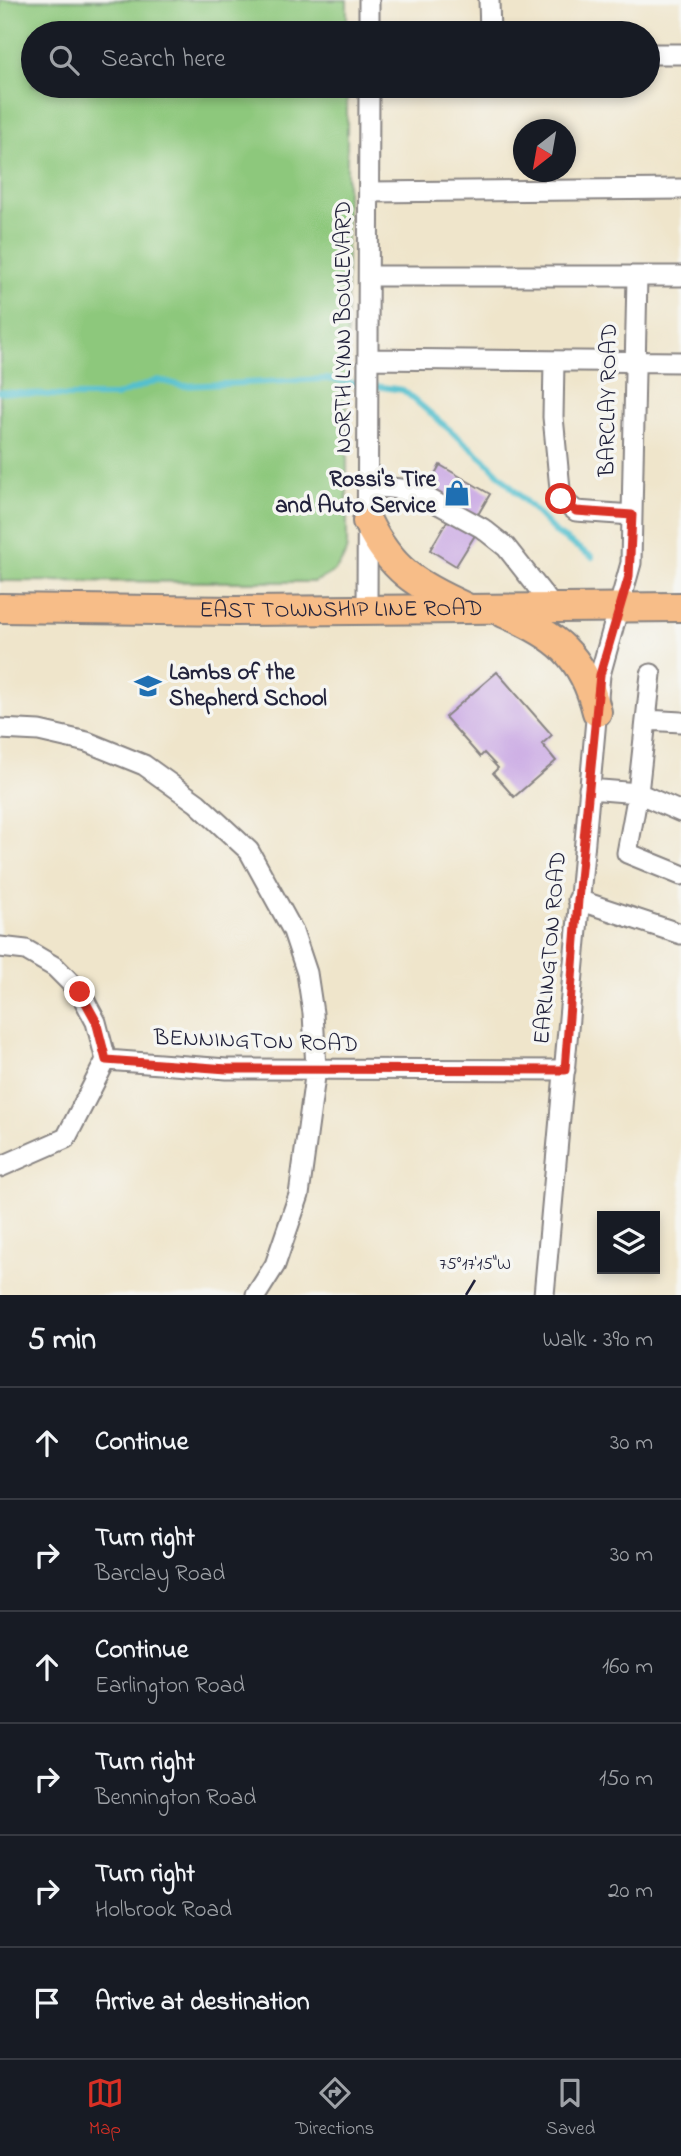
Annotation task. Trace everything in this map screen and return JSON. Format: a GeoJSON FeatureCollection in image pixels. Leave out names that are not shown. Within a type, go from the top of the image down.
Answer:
{"type":"FeatureCollection","features":[{"type":"Feature","properties":{"kind":"highway"},"geometry":{"type":"LineString","coordinates":[[367,521],[380,547],[398,567],[439,595],[526,622],[548,635],[581,667],[591,687],[597,712]]}},
{"type":"Feature","properties":{"kind":"highway","name":"EAST TOWNSHIP LINE ROAD"},"geometry":{"type":"LineString","coordinates":[[0,608],[366,610],[681,607]]}},
{"type":"Feature","properties":{"kind":"street"},"geometry":{"type":"LineString","coordinates":[[369,0],[369,21]]}},
{"type":"Feature","properties":{"kind":"street"},"geometry":{"type":"LineString","coordinates":[[489,0],[490,21]]}},
{"type":"Feature","properties":{"kind":"street"},"geometry":{"type":"LineString","coordinates":[[660,54],[681,54]]}},
{"type":"Feature","properties":{"kind":"street","name":"NORTH LYNN BOULEVARD"},"geometry":{"type":"LineString","coordinates":[[366,610],[369,98]]}},
{"type":"Feature","properties":{"kind":"street"},"geometry":{"type":"LineString","coordinates":[[369,192],[681,189]]}},
{"type":"Feature","properties":{"kind":"street"},"geometry":{"type":"LineString","coordinates":[[369,276],[681,276]]}},
{"type":"Feature","properties":{"kind":"street","name":"BARCLAY ROAD"},"geometry":{"type":"LineString","coordinates":[[619,608],[631,563],[636,276]]}},
{"type":"Feature","properties":{"kind":"street"},"geometry":{"type":"LineString","coordinates":[[554,361],[553,416],[561,499],[576,511],[632,515]]}},
{"type":"Feature","properties":{"kind":"street"},"geometry":{"type":"LineString","coordinates":[[368,368],[554,361],[681,362]]}},
{"type":"Feature","properties":{"kind":"street"},"geometry":{"type":"LineString","coordinates":[[367,486],[401,489],[429,499],[482,528],[506,547],[554,608]]}},
{"type":"Feature","properties":{"kind":"street","name":"EARLINGTON ROAD"},"geometry":{"type":"LineString","coordinates":[[544,1295],[597,712],[603,662],[619,608]]}},
{"type":"Feature","properties":{"kind":"street"},"geometry":{"type":"LineString","coordinates":[[651,674],[638,793],[627,853],[681,875]]}},
{"type":"Feature","properties":{"kind":"street"},"geometry":{"type":"LineString","coordinates":[[646,720],[681,722]]}},
{"type":"Feature","properties":{"kind":"street"},"geometry":{"type":"LineString","coordinates":[[0,729],[39,731],[87,742],[144,765],[197,803],[249,851],[293,931],[307,973],[313,1013],[316,1069],[299,1195],[275,1265],[256,1295]]}},
{"type":"Feature","properties":{"kind":"street"},"geometry":{"type":"LineString","coordinates":[[589,789],[638,793],[681,812]]}},
{"type":"Feature","properties":{"kind":"street"},"geometry":{"type":"LineString","coordinates":[[578,900],[681,934]]}},
{"type":"Feature","properties":{"kind":"street"},"geometry":{"type":"LineString","coordinates":[[0,947],[26,950],[55,967],[80,992],[96,1021],[106,1060],[66,1138],[0,1167]]}},
{"type":"Feature","properties":{"kind":"street","name":"BENNINGTON ROAD"},"geometry":{"type":"LineString","coordinates":[[106,1060],[227,1069],[565,1070]]}},
{"type":"Feature","properties":{"kind":"green space"},"geometry":{"type":"Polygon","coordinates":[[[0,0],[347,0],[347,21],[21,21],[21,98],[347,98],[347,548],[342,561],[326,577],[313,582],[0,581],[0,0]]]}},
{"type":"Feature","properties":{"kind":"building","name":"Rossi's Tire and Auto Service"},"geometry":{"type":"Polygon","coordinates":[[[440,465],[490,494],[476,518],[425,491],[440,465]]]}},
{"type":"Feature","properties":{"kind":"building"},"geometry":{"type":"Polygon","coordinates":[[[450,516],[477,532],[456,566],[430,550],[450,516]]]}},
{"type":"Feature","properties":{"kind":"building"},"geometry":{"type":"Polygon","coordinates":[[[497,672],[552,735],[542,744],[556,761],[514,797],[493,773],[498,768],[484,753],[480,757],[445,717],[497,672]]]}},
{"type":"Feature","properties":{"kind":"waterway"},"geometry":{"type":"LineString","coordinates":[[0,392],[116,396],[158,380],[183,386],[326,379],[403,390],[485,460],[557,534],[592,557]]}},
{"type":"Feature","properties":{"kind":"place","name":"Rossi's Tire and Auto Service"},"geometry":{"type":"Point","coordinates":[457,493]}},
{"type":"Feature","properties":{"kind":"place","name":"Lambs of the Shepherd School"},"geometry":{"type":"Point","coordinates":[148,686]}},
{"type":"Feature","properties":{"kind":"route"},"geometry":{"type":"LineString","coordinates":[[80,992],[96,1021],[106,1060],[227,1069],[565,1070],[600,675],[629,576],[632,515],[576,511],[561,499]]}}]}
